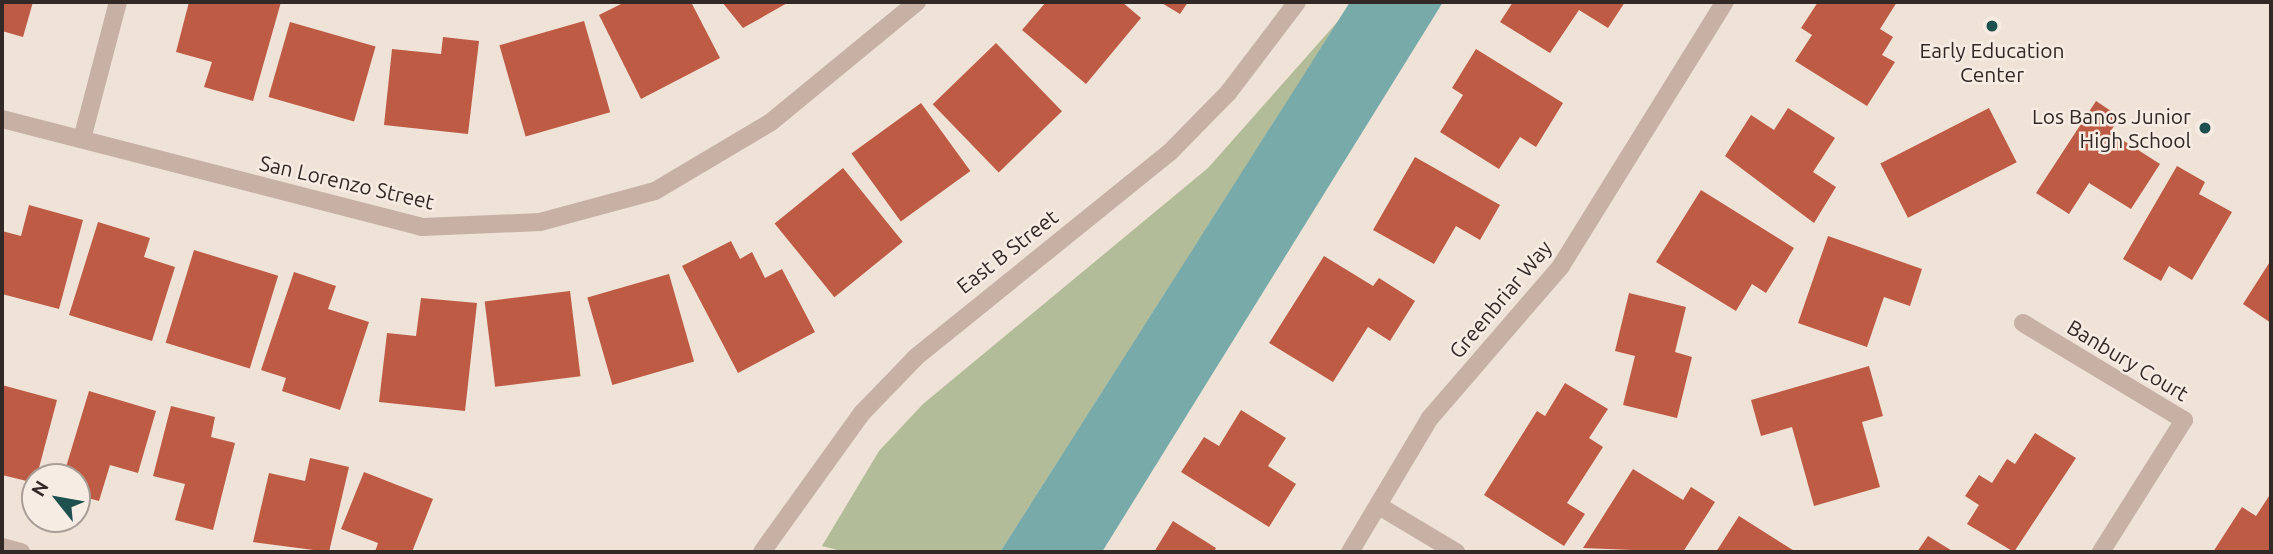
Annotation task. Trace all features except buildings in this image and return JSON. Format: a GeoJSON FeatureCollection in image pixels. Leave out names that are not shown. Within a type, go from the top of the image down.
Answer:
{"type":"FeatureCollection","features":[{"type":"Feature","properties":{"kind":"street"},"geometry":{"type":"LineString","coordinates":[[82,139],[118,2]]}},
{"type":"Feature","properties":{"kind":"street","name":"San Lorenzo Street"},"geometry":{"type":"LineString","coordinates":[[2,119],[422,227],[540,222],[655,191],[771,122],[917,2]]}},
{"type":"Feature","properties":{"kind":"street","name":"East B Street"},"geometry":{"type":"LineString","coordinates":[[762,552],[862,413],[916,357],[1170,152],[1228,93],[1297,2]]}},
{"type":"Feature","properties":{"kind":"street","name":"Greenbriar Way"},"geometry":{"type":"LineString","coordinates":[[1350,552],[1430,418],[1561,266],[1725,2]]}},
{"type":"Feature","properties":{"kind":"street","name":"Banbury Court"},"geometry":{"type":"LineString","coordinates":[[2023,323],[2184,420],[2101,552]]}},
{"type":"Feature","properties":{"kind":"street"},"geometry":{"type":"LineString","coordinates":[[1379,506],[1456,552]]}},
{"type":"Feature","properties":{"kind":"street"},"geometry":{"type":"LineString","coordinates":[[2,547],[21,552]]}},
{"type":"Feature","properties":{"kind":"green space"},"geometry":{"type":"Polygon","coordinates":[[[1339,20],[1000,552],[845,552],[822,546],[879,451],[923,404],[1208,168],[1339,20]]]}},
{"type":"Feature","properties":{"kind":"water"},"geometry":{"type":"Polygon","coordinates":[[[1350,2],[1443,2],[1102,552],[1000,552],[1350,2]]]}},
{"type":"Feature","properties":{"kind":"place","name":"Early Education Center"},"geometry":{"type":"Point","coordinates":[1992,26]}},
{"type":"Feature","properties":{"kind":"place","name":"Los Banos Junior High School"},"geometry":{"type":"Point","coordinates":[2205,128]}}]}
